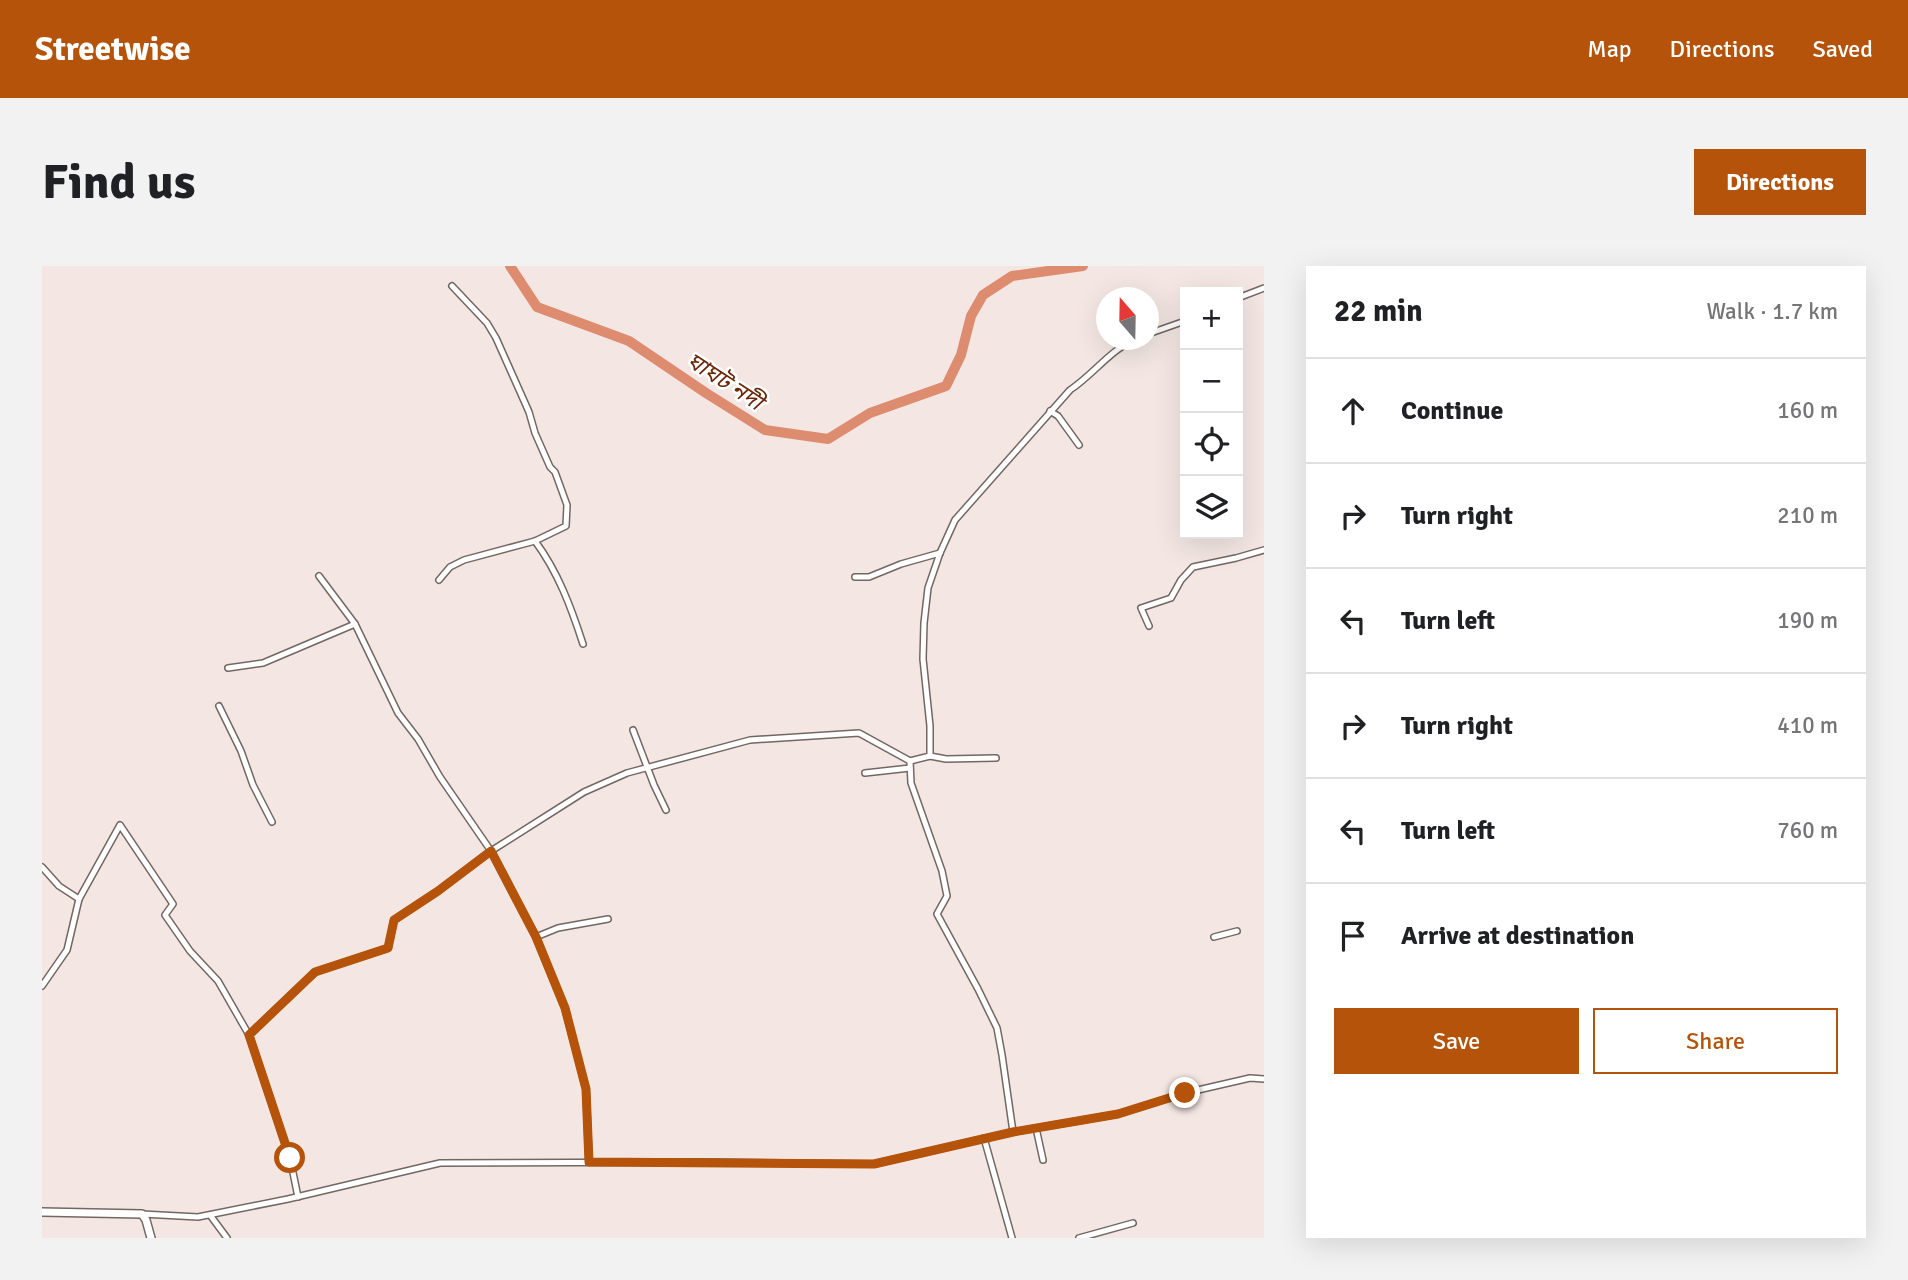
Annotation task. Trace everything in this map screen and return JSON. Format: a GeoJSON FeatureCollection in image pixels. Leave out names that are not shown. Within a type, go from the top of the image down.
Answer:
{"type":"FeatureCollection","features":[{"type":"Feature","properties":{"kind":"street"},"geometry":{"type":"LineString","coordinates":[[439,580],[450,567],[464,560],[535,541],[566,526],[567,505],[496,338],[487,323],[452,286]]}},
{"type":"Feature","properties":{"kind":"street"},"geometry":{"type":"LineString","coordinates":[[1243,296],[1264,288]]}},
{"type":"Feature","properties":{"kind":"street"},"geometry":{"type":"LineString","coordinates":[[1159,330],[1180,323]]}},
{"type":"Feature","properties":{"kind":"street"},"geometry":{"type":"LineString","coordinates":[[930,756],[930,726],[923,659],[924,623],[928,588],[955,520],[1050,411],[1117,350]]}},
{"type":"Feature","properties":{"kind":"street"},"geometry":{"type":"LineString","coordinates":[[1050,411],[1058,416],[1079,445]]}},
{"type":"Feature","properties":{"kind":"street"},"geometry":{"type":"LineString","coordinates":[[535,541],[567,596],[583,644]]}},
{"type":"Feature","properties":{"kind":"street"},"geometry":{"type":"LineString","coordinates":[[1149,625],[1141,608],[1171,598],[1181,580],[1193,567],[1264,550]]}},
{"type":"Feature","properties":{"kind":"street"},"geometry":{"type":"LineString","coordinates":[[855,577],[869,577],[940,553]]}},
{"type":"Feature","properties":{"kind":"street"},"geometry":{"type":"LineString","coordinates":[[319,576],[355,624],[398,713],[491,851],[536,937],[565,1008],[586,1089],[589,1162]]}},
{"type":"Feature","properties":{"kind":"street"},"geometry":{"type":"LineString","coordinates":[[228,668],[263,663],[355,624]]}},
{"type":"Feature","properties":{"kind":"street"},"geometry":{"type":"LineString","coordinates":[[219,706],[272,822]]}},
{"type":"Feature","properties":{"kind":"street"},"geometry":{"type":"LineString","coordinates":[[633,730],[654,785],[667,810]]}},
{"type":"Feature","properties":{"kind":"street"},"geometry":{"type":"LineString","coordinates":[[249,1035],[315,972],[388,948],[394,920],[491,851],[584,792],[626,773],[750,740],[859,733],[910,765]]}},
{"type":"Feature","properties":{"kind":"street"},"geometry":{"type":"LineString","coordinates":[[864,773],[910,765],[930,756],[946,759],[996,758]]}},
{"type":"Feature","properties":{"kind":"street"},"geometry":{"type":"LineString","coordinates":[[910,765],[911,783],[942,871],[947,895],[937,914],[997,1028],[1013,1132]]}},
{"type":"Feature","properties":{"kind":"street"},"geometry":{"type":"LineString","coordinates":[[42,986],[67,950],[79,899],[120,825],[173,904],[165,915],[190,951],[218,981],[249,1035],[290,1158],[298,1197]]}},
{"type":"Feature","properties":{"kind":"street"},"geometry":{"type":"LineString","coordinates":[[42,867],[59,886],[79,899]]}},
{"type":"Feature","properties":{"kind":"street"},"geometry":{"type":"LineString","coordinates":[[536,937],[558,928],[608,919]]}},
{"type":"Feature","properties":{"kind":"street"},"geometry":{"type":"LineString","coordinates":[[1214,937],[1237,932]]}},
{"type":"Feature","properties":{"kind":"street"},"geometry":{"type":"LineString","coordinates":[[42,1212],[198,1217],[298,1197],[440,1163],[874,1164],[1013,1132],[1118,1114],[1185,1093],[1250,1078],[1264,1079]]}},
{"type":"Feature","properties":{"kind":"street"},"geometry":{"type":"LineString","coordinates":[[1036,1128],[1043,1160]]}},
{"type":"Feature","properties":{"kind":"street"},"geometry":{"type":"LineString","coordinates":[[984,1138],[1013,1238]]}},
{"type":"Feature","properties":{"kind":"street"},"geometry":{"type":"LineString","coordinates":[[142,1214],[151,1238]]}},
{"type":"Feature","properties":{"kind":"street"},"geometry":{"type":"LineString","coordinates":[[210,1215],[227,1238]]}},
{"type":"Feature","properties":{"kind":"street"},"geometry":{"type":"LineString","coordinates":[[1079,1238],[1133,1223]]}},
{"type":"Feature","properties":{"kind":"waterway","name":"ঘাঘট নদী"},"geometry":{"type":"LineString","coordinates":[[510,266],[537,307],[629,341],[765,430],[828,439],[870,413],[946,386],[961,355],[971,316],[983,295],[1012,276],[1083,266]]}},
{"type":"Feature","properties":{"kind":"route"},"geometry":{"type":"LineString","coordinates":[[290,1158],[249,1035],[315,972],[388,948],[394,920],[491,851],[536,937],[565,1008],[586,1089],[589,1162],[874,1164],[1013,1132],[1118,1114],[1185,1093]]}}]}
